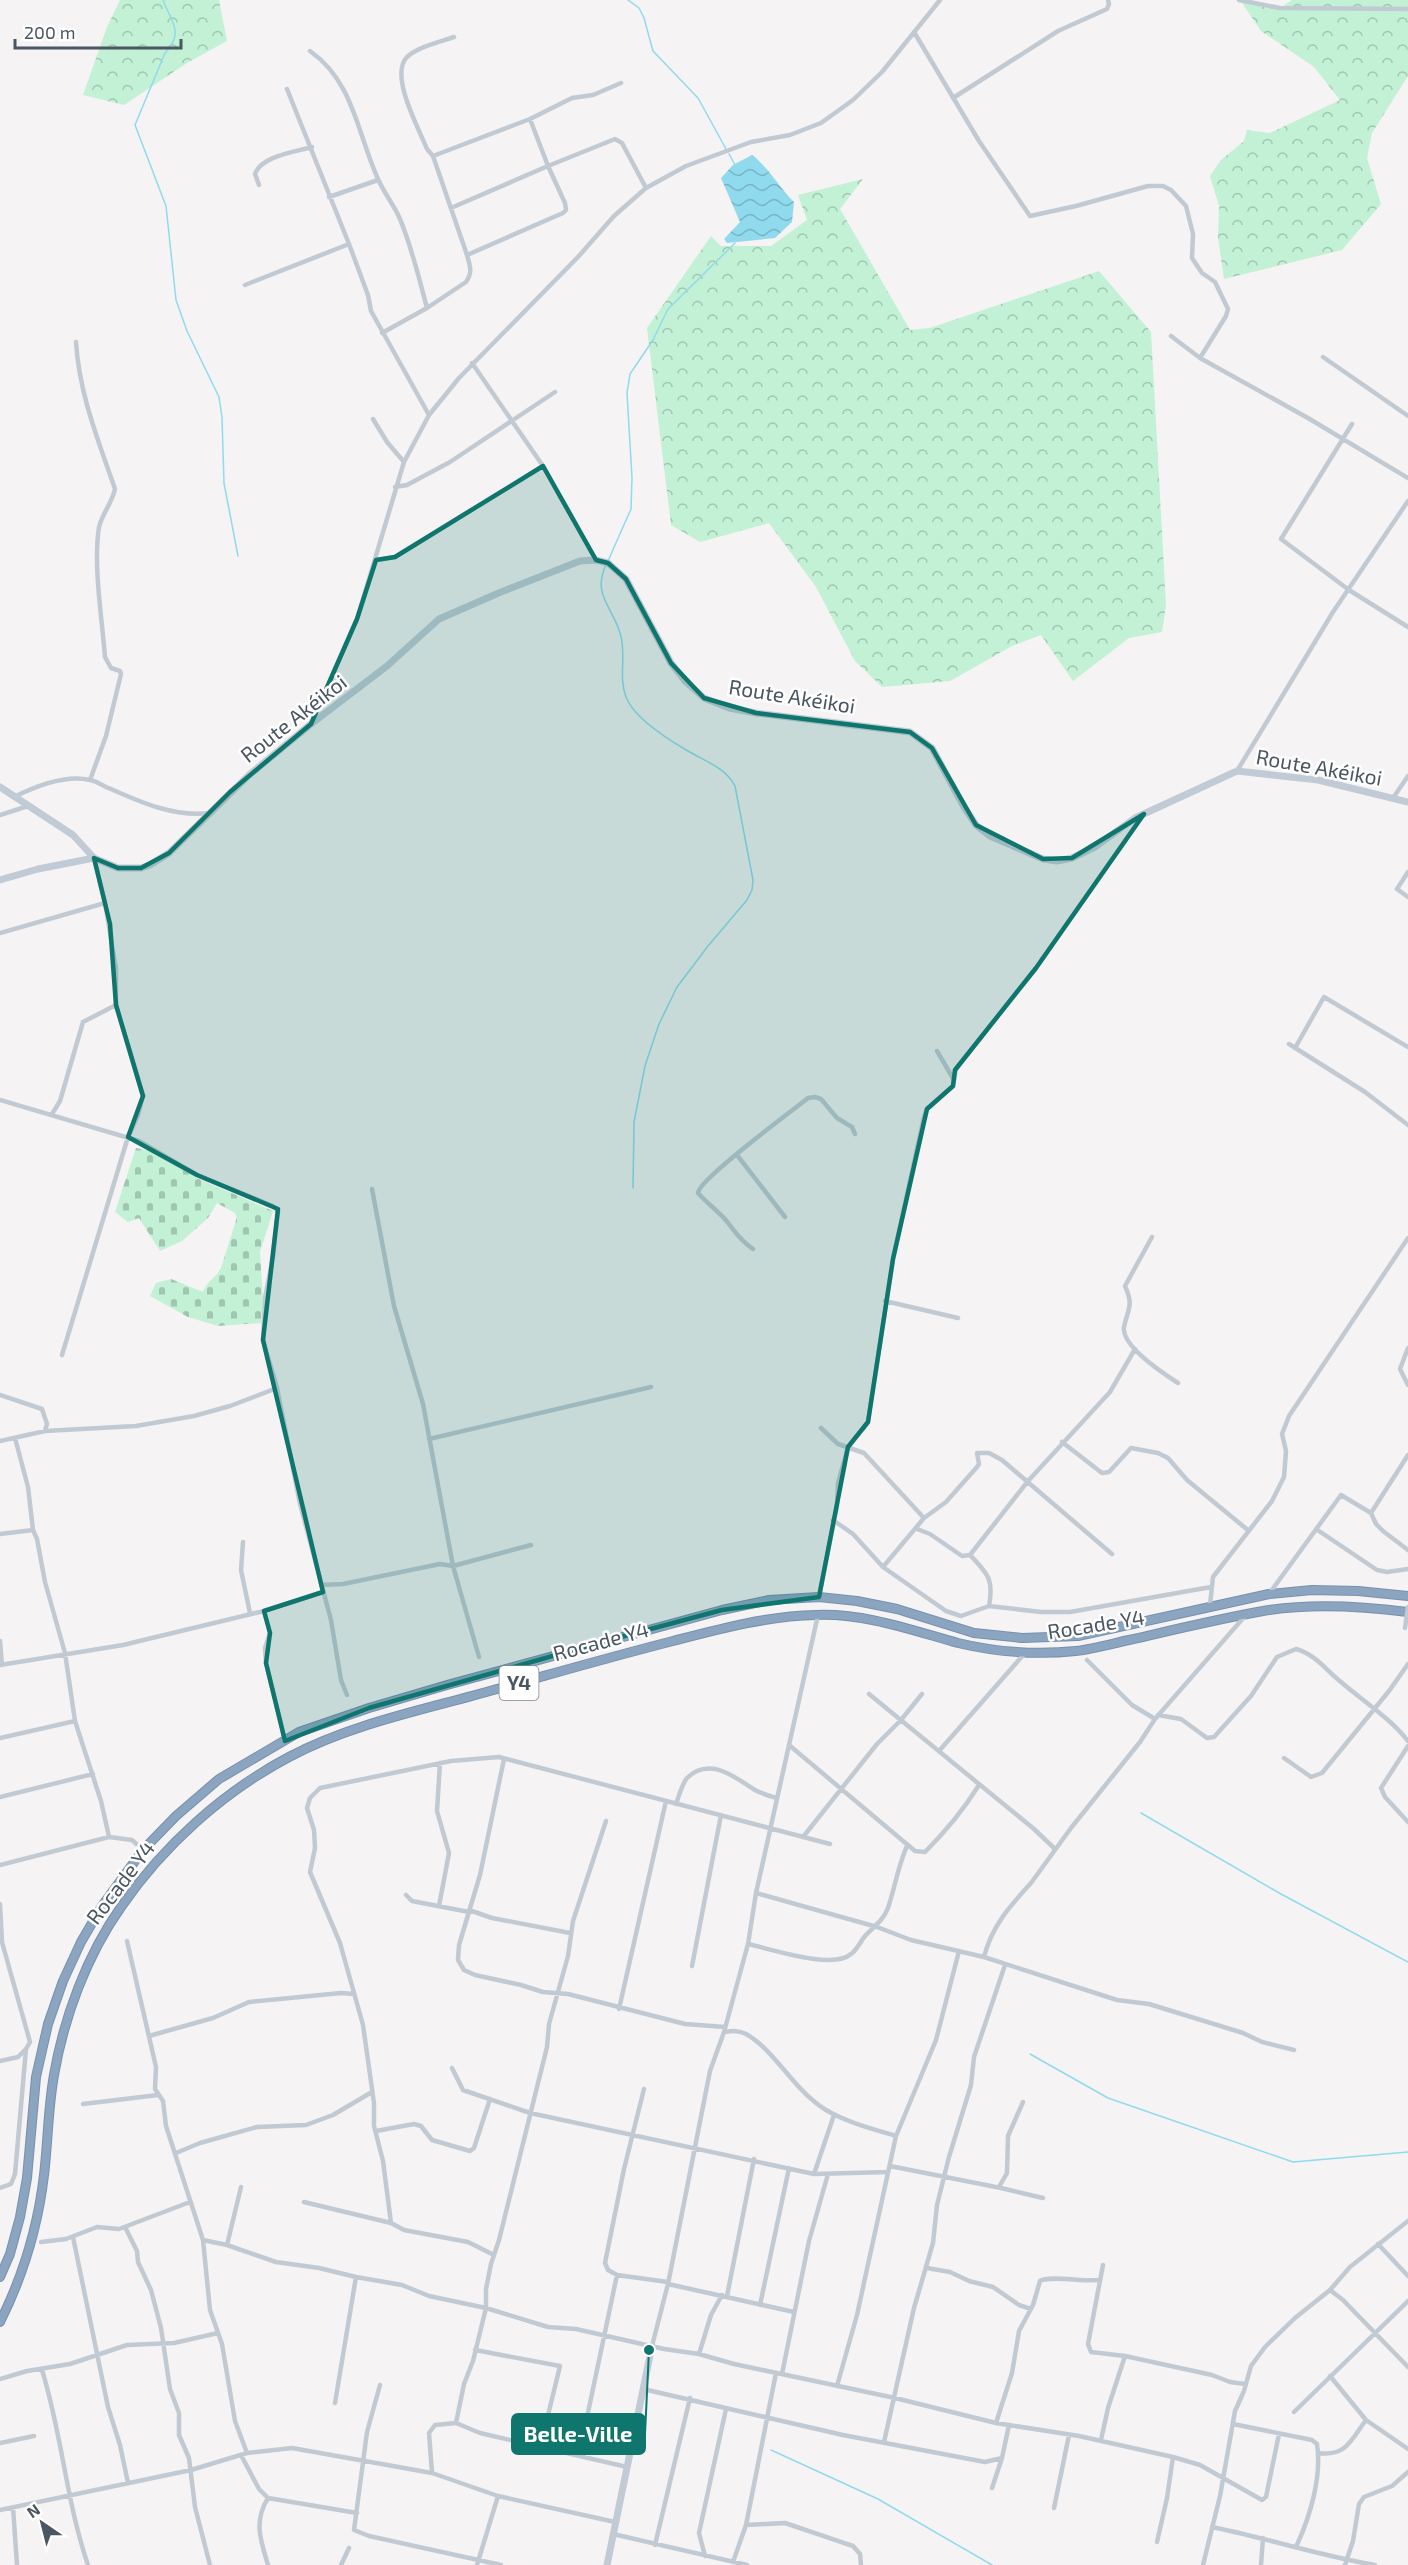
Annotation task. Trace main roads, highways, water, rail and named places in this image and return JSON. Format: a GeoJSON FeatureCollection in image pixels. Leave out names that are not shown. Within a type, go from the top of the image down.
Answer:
{"type":"FeatureCollection","features":[{"type":"Feature","properties":{"kind":"highway","name":"Rocade Y4"},"geometry":{"type":"LineString","coordinates":[[0,2277],[10,2254],[20,2217],[27,2178],[36,2077],[48,2024],[63,1981],[81,1942],[102,1906],[143,1850],[176,1816],[219,1779],[299,1732],[369,1708],[624,1636],[770,1600],[819,1597],[897,1609],[974,1633],[1022,1638],[1078,1636],[1210,1605],[1269,1594],[1312,1590],[1359,1591],[1408,1596]]}},
{"type":"Feature","properties":{"kind":"highway","name":"Rocade Y4"},"geometry":{"type":"LineString","coordinates":[[0,2322],[13,2297],[37,2221],[54,2076],[64,2033],[79,1988],[96,1949],[118,1911],[155,1861],[229,1794],[288,1757],[373,1724],[727,1627],[771,1619],[818,1614],[857,1618],[902,1626],[963,1644],[1025,1653],[1078,1651],[1266,1610],[1312,1607],[1408,1612]]}},
{"type":"Feature","properties":{"kind":"water"},"geometry":{"type":"Polygon","coordinates":[[[752,155],[794,202],[792,222],[775,238],[727,243],[724,239],[740,222],[721,178],[733,165],[752,155]]]}},
{"type":"Feature","properties":{"kind":"waterway"},"geometry":{"type":"LineString","coordinates":[[163,0],[174,27],[174,39],[165,53],[135,125],[166,206],[176,300],[187,331],[219,397],[222,417],[224,483],[238,556]]}},
{"type":"Feature","properties":{"kind":"waterway"},"geometry":{"type":"LineString","coordinates":[[628,0],[639,8],[644,18],[653,51],[698,98],[726,149]]}},
{"type":"Feature","properties":{"kind":"waterway"},"geometry":{"type":"LineString","coordinates":[[729,154],[735,165]]}},
{"type":"Feature","properties":{"kind":"waterway"},"geometry":{"type":"LineString","coordinates":[[608,561],[631,509],[632,478],[627,393],[630,374],[653,340],[668,309],[735,243]]}},
{"type":"Feature","properties":{"kind":"waterway"},"geometry":{"type":"LineString","coordinates":[[606,565],[602,575],[602,592],[622,641],[623,681],[626,697],[636,713],[653,728],[731,779],[735,786],[753,880],[752,890],[747,900],[677,987],[659,1024],[645,1066],[634,1122],[633,1188]]}},
{"type":"Feature","properties":{"kind":"waterway"},"geometry":{"type":"LineString","coordinates":[[1141,1813],[1281,1894],[1408,1962]]}},
{"type":"Feature","properties":{"kind":"waterway"},"geometry":{"type":"LineString","coordinates":[[1030,2054],[1108,2098],[1293,2162],[1408,2152]]}},
{"type":"Feature","properties":{"kind":"waterway"},"geometry":{"type":"LineString","coordinates":[[771,2450],[878,2499],[992,2565]]}},
{"type":"Feature","properties":{"kind":"place","name":"Belle-Ville"},"geometry":{"type":"Point","coordinates":[649,2350]}}]}
